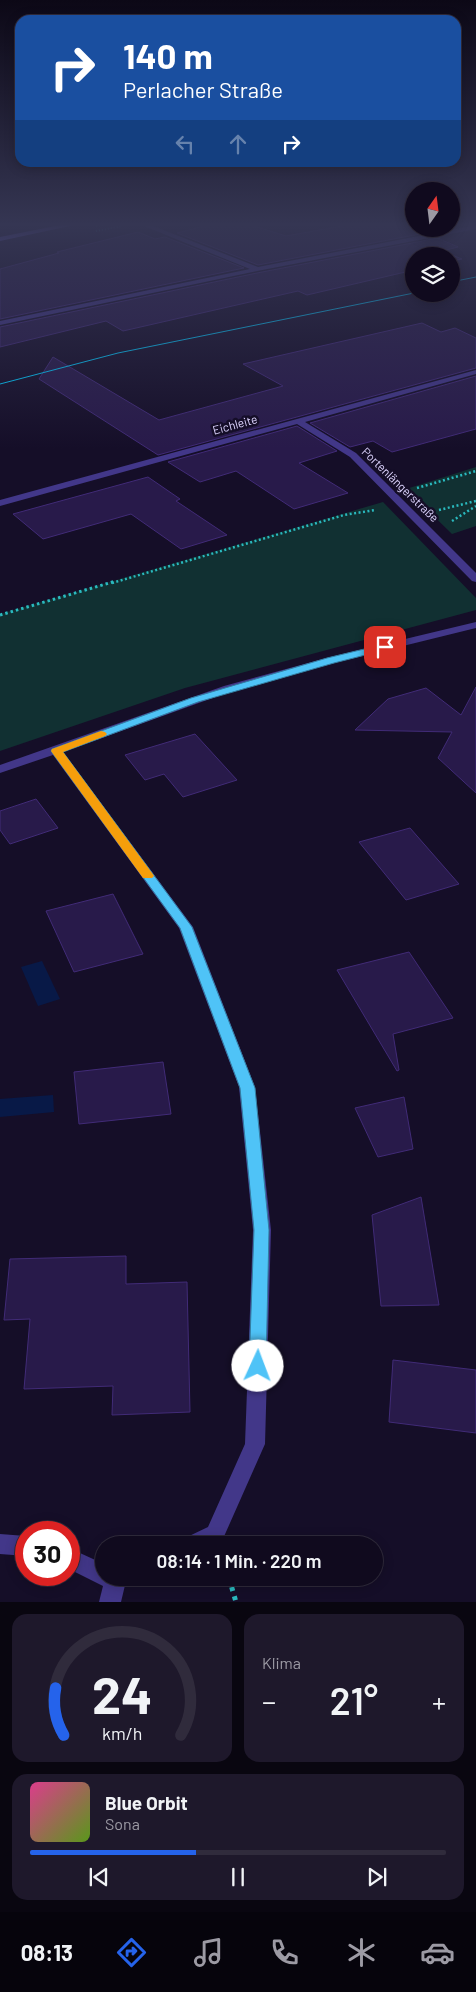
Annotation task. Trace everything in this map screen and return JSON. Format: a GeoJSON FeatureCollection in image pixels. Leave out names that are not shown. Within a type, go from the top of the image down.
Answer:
{"type":"FeatureCollection","features":[{"type":"Feature","properties":{"kind":"street"},"geometry":{"type":"LineString","coordinates":[[0,323],[115,299]]}},
{"type":"Feature","properties":{"kind":"street","name":"Eichleite"},"geometry":{"type":"LineString","coordinates":[[0,502],[476,372]]}},
{"type":"Feature","properties":{"kind":"street","name":"Portenlängerstraße"},"geometry":{"type":"LineString","coordinates":[[298,421],[352,456],[476,579]]}},
{"type":"Feature","properties":{"kind":"street"},"geometry":{"type":"LineString","coordinates":[[0,769],[56,751],[195,700],[331,660],[476,625]]}},
{"type":"Feature","properties":{"kind":"street"},"geometry":{"type":"LineString","coordinates":[[56,751],[186,927],[247,1088],[262,1230],[256,1444],[216,1534],[212,1536]]}},
{"type":"Feature","properties":{"kind":"street"},"geometry":{"type":"LineString","coordinates":[[0,1544],[15,1545]]}},
{"type":"Feature","properties":{"kind":"street"},"geometry":{"type":"LineString","coordinates":[[80,1563],[95,1570]]}},
{"type":"Feature","properties":{"kind":"street"},"geometry":{"type":"LineString","coordinates":[[110,1602],[111,1586]]}},
{"type":"Feature","properties":{"kind":"path"},"geometry":{"type":"LineString","coordinates":[[392,494],[476,471]]}},
{"type":"Feature","properties":{"kind":"path"},"geometry":{"type":"LineString","coordinates":[[414,516],[476,500]]}},
{"type":"Feature","properties":{"kind":"path"},"geometry":{"type":"LineString","coordinates":[[0,615],[344,516],[402,504]]}},
{"type":"Feature","properties":{"kind":"path"},"geometry":{"type":"LineString","coordinates":[[433,535],[476,506]]}},
{"type":"Feature","properties":{"kind":"path"},"geometry":{"type":"LineString","coordinates":[[231,1586],[236,1602]]}},
{"type":"Feature","properties":{"kind":"green space"},"geometry":{"type":"Polygon","coordinates":[[[476,467],[476,526],[452,534],[406,489],[476,467]]]}},
{"type":"Feature","properties":{"kind":"green space"},"geometry":{"type":"Polygon","coordinates":[[[383,502],[476,598],[476,610],[185,688],[0,751],[0,614],[383,502]]]}},
{"type":"Feature","properties":{"kind":"water"},"geometry":{"type":"Polygon","coordinates":[[[42,961],[60,999],[38,1006],[21,967],[42,961]]]}},
{"type":"Feature","properties":{"kind":"water"},"geometry":{"type":"Polygon","coordinates":[[[53,1095],[54,1112],[0,1117],[0,1099],[53,1095]]]}},
{"type":"Feature","properties":{"kind":"building"},"geometry":{"type":"Polygon","coordinates":[[[0,299],[97,299],[0,319],[0,299]]]}},
{"type":"Feature","properties":{"kind":"building"},"geometry":{"type":"Polygon","coordinates":[[[134,299],[264,299],[123,331],[106,321],[0,347],[0,327],[134,299]]]}},
{"type":"Feature","properties":{"kind":"building"},"geometry":{"type":"Polygon","coordinates":[[[422,323],[441,332],[455,328],[476,338],[476,368],[158,455],[39,379],[53,357],[159,420],[283,386],[243,364],[422,323]]]}},
{"type":"Feature","properties":{"kind":"building"},"geometry":{"type":"Polygon","coordinates":[[[476,376],[476,429],[392,452],[373,441],[350,447],[310,423],[476,376]]]}},
{"type":"Feature","properties":{"kind":"building"},"geometry":{"type":"Polygon","coordinates":[[[297,426],[337,451],[299,463],[348,493],[294,509],[236,471],[200,482],[168,462],[297,426]]]}},
{"type":"Feature","properties":{"kind":"building"},"geometry":{"type":"Polygon","coordinates":[[[148,477],[180,499],[176,501],[227,535],[181,549],[131,514],[43,539],[13,514],[148,477]]]}},
{"type":"Feature","properties":{"kind":"building"},"geometry":{"type":"Polygon","coordinates":[[[476,687],[476,793],[438,758],[452,732],[355,730],[388,699],[426,688],[461,715],[476,687]]]}},
{"type":"Feature","properties":{"kind":"building"},"geometry":{"type":"Polygon","coordinates":[[[195,734],[237,780],[183,797],[164,774],[145,780],[125,755],[195,734]]]}},
{"type":"Feature","properties":{"kind":"building"},"geometry":{"type":"Polygon","coordinates":[[[36,799],[58,828],[10,844],[0,830],[0,811],[36,799]]]}},
{"type":"Feature","properties":{"kind":"building"},"geometry":{"type":"Polygon","coordinates":[[[410,828],[459,884],[406,900],[359,842],[410,828]]]}},
{"type":"Feature","properties":{"kind":"building"},"geometry":{"type":"Polygon","coordinates":[[[113,894],[143,954],[74,972],[46,911],[113,894]]]}},
{"type":"Feature","properties":{"kind":"building"},"geometry":{"type":"Polygon","coordinates":[[[409,952],[453,1018],[393,1034],[399,1070],[397,1071],[337,970],[409,952]]]}},
{"type":"Feature","properties":{"kind":"building"},"geometry":{"type":"Polygon","coordinates":[[[163,1062],[171,1114],[79,1124],[74,1072],[163,1062]]]}},
{"type":"Feature","properties":{"kind":"building"},"geometry":{"type":"Polygon","coordinates":[[[404,1097],[413,1149],[378,1157],[355,1108],[404,1097]]]}},
{"type":"Feature","properties":{"kind":"building"},"geometry":{"type":"Polygon","coordinates":[[[421,1197],[439,1305],[381,1306],[372,1215],[421,1197]]]}},
{"type":"Feature","properties":{"kind":"building"},"geometry":{"type":"Polygon","coordinates":[[[126,1256],[126,1284],[187,1282],[190,1412],[112,1415],[113,1386],[24,1389],[30,1319],[4,1320],[10,1259],[126,1256]]]}},
{"type":"Feature","properties":{"kind":"building"},"geometry":{"type":"Polygon","coordinates":[[[393,1360],[476,1370],[476,1433],[389,1422],[393,1360]]]}},
{"type":"Feature","properties":{"kind":"tram line"},"geometry":{"type":"LineString","coordinates":[[0,384],[118,353],[386,299]]}},
{"type":"Feature","properties":{"kind":"slow traffic"},"geometry":{"type":"LineString","coordinates":[[101,734],[56,751],[148,876]]}},
{"type":"Feature","properties":{"kind":"route"},"geometry":{"type":"LineString","coordinates":[[258,1366],[262,1230],[247,1088],[186,927],[56,751],[195,700],[331,660],[385,647]]}}]}
